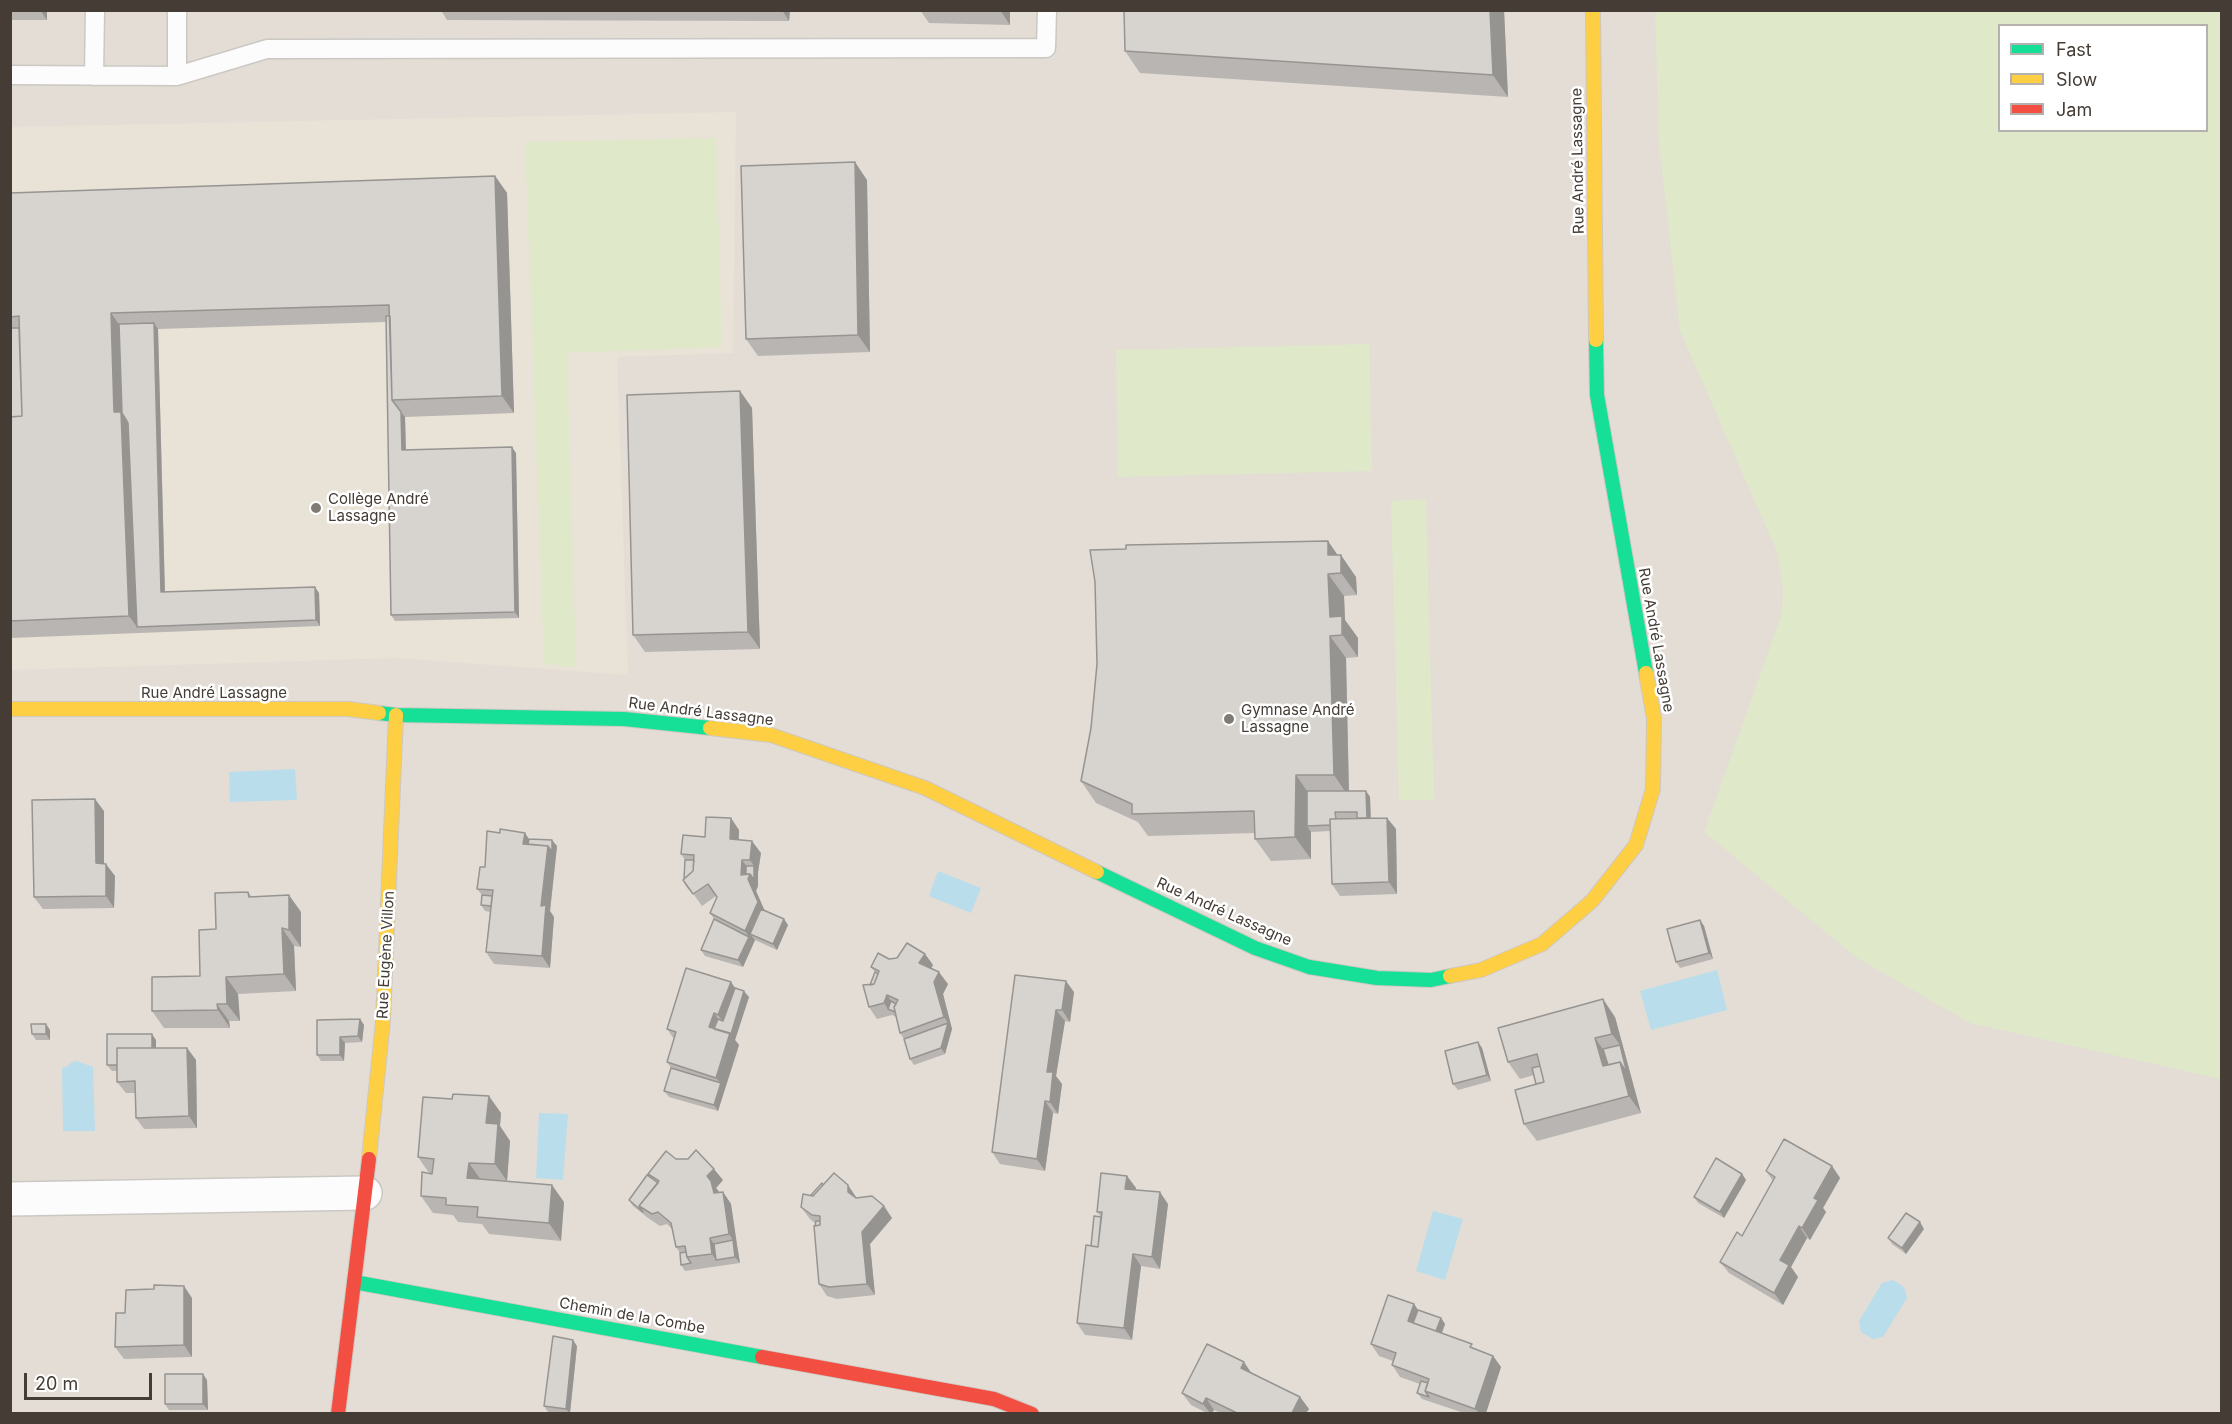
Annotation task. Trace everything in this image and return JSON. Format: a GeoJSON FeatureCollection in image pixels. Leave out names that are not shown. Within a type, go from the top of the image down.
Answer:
{"type":"FeatureCollection","features":[{"type":"Feature","properties":{"kind":"street","name":"Rue André Lassagne"},"geometry":{"type":"LineString","coordinates":[[10,709],[348,710],[396,715],[624,719],[771,735],[925,788],[1255,948],[1309,967],[1377,978],[1431,980],[1480,970],[1542,944],[1592,901],[1636,845],[1653,789],[1654,718],[1597,395],[1593,10]]}},
{"type":"Feature","properties":{"kind":"street","name":"Rue Eugène Villon"},"geometry":{"type":"LineString","coordinates":[[354,1282],[383,1021],[396,715]]}},
{"type":"Feature","properties":{"kind":"street"},"geometry":{"type":"LineString","coordinates":[[10,1199],[365,1193]]}},
{"type":"Feature","properties":{"kind":"street"},"geometry":{"type":"LineString","coordinates":[[339,1413],[354,1282]]}},
{"type":"Feature","properties":{"kind":"street","name":"Chemin de la Combe"},"geometry":{"type":"LineString","coordinates":[[354,1282],[994,1399],[1032,1413]]}},
{"type":"Feature","properties":{"kind":"lane"},"geometry":{"type":"LineString","coordinates":[[94,76],[95,10]]}},
{"type":"Feature","properties":{"kind":"lane"},"geometry":{"type":"LineString","coordinates":[[177,10],[177,76]]}},
{"type":"Feature","properties":{"kind":"lane"},"geometry":{"type":"LineString","coordinates":[[10,75],[177,76],[267,49],[1046,48],[1047,10]]}},
{"type":"Feature","properties":{"kind":"shaded area"},"geometry":{"type":"Polygon","coordinates":[[[11,11],[2221,11],[2221,1413],[11,1413],[11,11]]]}},
{"type":"Feature","properties":{"kind":"shaded area","name":"Collège André Lassagne"},"geometry":{"type":"Polygon","coordinates":[[[736,112],[733,353],[617,357],[628,675],[396,658],[11,670],[10,127],[736,112]]]}},
{"type":"Feature","properties":{"kind":"green space"},"geometry":{"type":"Polygon","coordinates":[[[1655,11],[2221,11],[2221,1079],[1970,1023],[1857,958],[1704,832],[1782,613],[1783,589],[1777,552],[1680,331],[1659,144],[1655,11]]]}},
{"type":"Feature","properties":{"kind":"green space"},"geometry":{"type":"Polygon","coordinates":[[[716,138],[722,347],[567,353],[576,667],[544,664],[525,142],[716,138]]]}},
{"type":"Feature","properties":{"kind":"green space"},"geometry":{"type":"Polygon","coordinates":[[[1369,344],[1372,471],[1118,477],[1116,350],[1369,344]]]}},
{"type":"Feature","properties":{"kind":"green space"},"geometry":{"type":"Polygon","coordinates":[[[1426,499],[1434,800],[1399,800],[1391,501],[1426,499]]]}},
{"type":"Feature","properties":{"kind":"water"},"geometry":{"type":"Polygon","coordinates":[[[295,769],[297,800],[230,802],[229,772],[295,769]]]}},
{"type":"Feature","properties":{"kind":"water"},"geometry":{"type":"Polygon","coordinates":[[[938,871],[981,888],[971,913],[929,896],[938,871]]]}},
{"type":"Feature","properties":{"kind":"water"},"geometry":{"type":"Polygon","coordinates":[[[1717,970],[1727,1010],[1651,1030],[1640,991],[1717,970]]]}},
{"type":"Feature","properties":{"kind":"water"},"geometry":{"type":"Polygon","coordinates":[[[77,1061],[93,1067],[95,1131],[63,1131],[62,1068],[77,1061]]]}},
{"type":"Feature","properties":{"kind":"water"},"geometry":{"type":"Polygon","coordinates":[[[539,1113],[568,1114],[563,1180],[536,1178],[539,1113]]]}},
{"type":"Feature","properties":{"kind":"water"},"geometry":{"type":"Polygon","coordinates":[[[1433,1211],[1463,1219],[1445,1280],[1416,1271],[1433,1211]]]}},
{"type":"Feature","properties":{"kind":"water"},"geometry":{"type":"Polygon","coordinates":[[[1893,1280],[1904,1287],[1907,1298],[1883,1337],[1873,1339],[1861,1332],[1859,1321],[1882,1283],[1893,1280]]]}},
{"type":"Feature","properties":{"kind":"building"},"geometry":{"type":"Polygon","coordinates":[[[1124,10],[1490,10],[1493,75],[1125,51],[1124,10]]]}},
{"type":"Feature","properties":{"kind":"building"},"geometry":{"type":"Polygon","coordinates":[[[855,162],[858,335],[746,339],[741,166],[855,162]]]}},
{"type":"Feature","properties":{"kind":"building"},"geometry":{"type":"Polygon","coordinates":[[[495,176],[502,396],[392,400],[389,305],[111,313],[114,412],[121,412],[129,616],[10,621],[10,417],[22,416],[19,316],[10,317],[10,193],[495,176]]]}},
{"type":"Feature","properties":{"kind":"building"},"geometry":{"type":"Polygon","coordinates":[[[386,316],[390,316],[392,400],[401,412],[402,450],[512,447],[515,612],[391,615],[386,316]]]}},
{"type":"Feature","properties":{"kind":"building"},"geometry":{"type":"Polygon","coordinates":[[[154,323],[161,592],[315,587],[316,620],[137,627],[128,423],[122,413],[119,324],[154,323]]]}},
{"type":"Feature","properties":{"kind":"building"},"geometry":{"type":"Polygon","coordinates":[[[10,328],[19,328],[22,416],[10,417],[10,328]]]}},
{"type":"Feature","properties":{"kind":"building"},"geometry":{"type":"Polygon","coordinates":[[[740,391],[748,632],[633,635],[627,395],[740,391]]]}},
{"type":"Feature","properties":{"kind":"building","name":"Gymnase André Lassagne"},"geometry":{"type":"Polygon","coordinates":[[[1328,541],[1328,555],[1341,555],[1341,573],[1328,574],[1330,617],[1342,616],[1342,635],[1330,636],[1334,775],[1296,775],[1295,837],[1255,839],[1254,811],[1132,814],[1132,804],[1081,781],[1091,728],[1097,664],[1095,582],[1090,550],[1126,549],[1126,545],[1328,541]]]}},
{"type":"Feature","properties":{"kind":"building"},"geometry":{"type":"Polygon","coordinates":[[[1307,791],[1366,791],[1367,818],[1357,818],[1357,812],[1335,812],[1336,819],[1330,819],[1330,825],[1307,826],[1307,791]]]}},
{"type":"Feature","properties":{"kind":"building"},"geometry":{"type":"Polygon","coordinates":[[[95,799],[96,863],[106,864],[106,896],[34,897],[32,800],[95,799]]]}},
{"type":"Feature","properties":{"kind":"building"},"geometry":{"type":"Polygon","coordinates":[[[706,817],[731,818],[730,839],[752,841],[750,860],[742,860],[741,875],[750,874],[748,879],[758,902],[745,931],[710,913],[717,897],[708,884],[693,894],[683,880],[693,871],[694,855],[681,854],[683,835],[705,837],[706,817]]]}},
{"type":"Feature","properties":{"kind":"building"},"geometry":{"type":"Polygon","coordinates":[[[1387,818],[1389,882],[1332,884],[1330,819],[1387,818]]]}},
{"type":"Feature","properties":{"kind":"building"},"geometry":{"type":"Polygon","coordinates":[[[500,829],[525,833],[523,844],[548,846],[541,906],[546,905],[542,956],[486,952],[493,890],[477,889],[480,867],[485,867],[487,831],[500,833],[500,829]]]}},
{"type":"Feature","properties":{"kind":"building"},"geometry":{"type":"Polygon","coordinates":[[[529,839],[552,840],[552,852],[548,846],[528,844],[529,839]]]}},
{"type":"Feature","properties":{"kind":"building"},"geometry":{"type":"Polygon","coordinates":[[[685,860],[694,860],[693,871],[684,879],[685,860]]]}},
{"type":"Feature","properties":{"kind":"building"},"geometry":{"type":"Polygon","coordinates":[[[746,866],[754,866],[754,880],[750,874],[746,874],[746,866]]]}},
{"type":"Feature","properties":{"kind":"building"},"geometry":{"type":"Polygon","coordinates":[[[248,892],[249,897],[289,895],[289,930],[282,928],[284,974],[226,977],[227,1004],[217,1004],[218,1010],[152,1011],[152,977],[200,976],[199,930],[216,929],[215,893],[248,892]]]}},
{"type":"Feature","properties":{"kind":"building"},"geometry":{"type":"Polygon","coordinates":[[[482,895],[492,896],[491,906],[481,905],[482,895]]]}},
{"type":"Feature","properties":{"kind":"building"},"geometry":{"type":"Polygon","coordinates":[[[761,909],[784,919],[773,944],[750,934],[761,909]]]}},
{"type":"Feature","properties":{"kind":"building"},"geometry":{"type":"Polygon","coordinates":[[[714,919],[749,937],[738,960],[701,950],[714,919]]]}},
{"type":"Feature","properties":{"kind":"building"},"geometry":{"type":"Polygon","coordinates":[[[1700,920],[1709,953],[1676,962],[1667,929],[1700,920]]]}},
{"type":"Feature","properties":{"kind":"building"},"geometry":{"type":"Polygon","coordinates":[[[907,943],[925,954],[919,963],[939,972],[934,982],[944,1017],[900,1033],[894,1007],[898,1000],[887,995],[884,1003],[869,1007],[863,985],[874,984],[879,971],[871,967],[878,953],[889,959],[897,958],[907,943]]]}},
{"type":"Feature","properties":{"kind":"building"},"geometry":{"type":"Polygon","coordinates":[[[686,968],[731,982],[718,1015],[714,1013],[709,1027],[730,1033],[716,1078],[667,1062],[676,1032],[667,1029],[686,968]]]}},
{"type":"Feature","properties":{"kind":"building"},"geometry":{"type":"Polygon","coordinates":[[[875,972],[878,974],[874,984],[870,985],[875,972]]]}},
{"type":"Feature","properties":{"kind":"building"},"geometry":{"type":"Polygon","coordinates":[[[1015,975],[1066,981],[1062,1010],[1056,1010],[1047,1072],[1053,1072],[1050,1102],[1045,1101],[1037,1159],[992,1152],[1015,975]]]}},
{"type":"Feature","properties":{"kind":"building"},"geometry":{"type":"Polygon","coordinates":[[[735,988],[744,991],[731,1034],[714,1029],[718,1019],[723,1021],[735,988]]]}},
{"type":"Feature","properties":{"kind":"building"},"geometry":{"type":"Polygon","coordinates":[[[1603,999],[1612,1034],[1595,1038],[1603,1066],[1620,1062],[1629,1096],[1524,1124],[1515,1090],[1544,1082],[1537,1054],[1508,1062],[1498,1028],[1603,999]]]}},
{"type":"Feature","properties":{"kind":"building"},"geometry":{"type":"Polygon","coordinates":[[[891,1001],[896,1004],[895,1012],[888,1009],[891,1001]]]}},
{"type":"Feature","properties":{"kind":"building"},"geometry":{"type":"Polygon","coordinates":[[[360,1019],[358,1036],[340,1037],[340,1055],[317,1055],[317,1020],[360,1019]]]}},
{"type":"Feature","properties":{"kind":"building"},"geometry":{"type":"Polygon","coordinates":[[[948,1023],[941,1048],[910,1059],[904,1039],[948,1023]]]}},
{"type":"Feature","properties":{"kind":"building"},"geometry":{"type":"Polygon","coordinates":[[[31,1024],[46,1024],[46,1034],[32,1034],[31,1024]]]}},
{"type":"Feature","properties":{"kind":"building"},"geometry":{"type":"Polygon","coordinates":[[[107,1034],[152,1034],[152,1048],[117,1048],[117,1065],[107,1065],[107,1034]]]}},
{"type":"Feature","properties":{"kind":"building"},"geometry":{"type":"Polygon","coordinates":[[[1478,1042],[1487,1075],[1453,1084],[1445,1051],[1478,1042]]]}},
{"type":"Feature","properties":{"kind":"building"},"geometry":{"type":"Polygon","coordinates":[[[1620,1045],[1627,1073],[1620,1062],[1608,1065],[1603,1049],[1620,1045]]]}},
{"type":"Feature","properties":{"kind":"building"},"geometry":{"type":"Polygon","coordinates":[[[117,1048],[187,1048],[189,1116],[136,1118],[135,1081],[117,1082],[117,1048]]]}},
{"type":"Feature","properties":{"kind":"building"},"geometry":{"type":"Polygon","coordinates":[[[1540,1066],[1544,1082],[1536,1084],[1532,1068],[1540,1066]]]}},
{"type":"Feature","properties":{"kind":"building"},"geometry":{"type":"Polygon","coordinates":[[[671,1068],[721,1083],[714,1105],[664,1091],[671,1068]]]}},
{"type":"Feature","properties":{"kind":"building"},"geometry":{"type":"Polygon","coordinates":[[[453,1094],[489,1096],[486,1123],[498,1124],[495,1164],[469,1163],[467,1178],[552,1185],[549,1223],[477,1217],[478,1207],[446,1205],[446,1198],[421,1196],[422,1172],[432,1174],[434,1159],[418,1157],[423,1097],[452,1099],[453,1094]]]}},
{"type":"Feature","properties":{"kind":"building"},"geometry":{"type":"Polygon","coordinates":[[[1784,1139],[1832,1166],[1814,1198],[1818,1200],[1802,1228],[1799,1226],[1780,1260],[1789,1265],[1774,1293],[1720,1262],[1737,1232],[1742,1236],[1775,1177],[1766,1171],[1784,1139]]]}},
{"type":"Feature","properties":{"kind":"building"},"geometry":{"type":"Polygon","coordinates":[[[696,1150],[714,1169],[707,1176],[714,1193],[723,1192],[729,1234],[710,1238],[712,1254],[687,1257],[685,1246],[676,1247],[671,1223],[658,1212],[652,1214],[639,1206],[659,1181],[648,1174],[666,1151],[676,1159],[688,1159],[696,1150]]]}},
{"type":"Feature","properties":{"kind":"building"},"geometry":{"type":"Polygon","coordinates":[[[1716,1158],[1742,1174],[1720,1212],[1694,1197],[1716,1158]]]}},
{"type":"Feature","properties":{"kind":"building"},"geometry":{"type":"Polygon","coordinates":[[[834,1173],[848,1185],[848,1192],[856,1198],[872,1196],[884,1206],[862,1232],[867,1284],[829,1287],[819,1284],[814,1226],[820,1225],[820,1216],[812,1215],[801,1207],[803,1194],[813,1196],[834,1173]]]}},
{"type":"Feature","properties":{"kind":"building"},"geometry":{"type":"Polygon","coordinates":[[[1101,1173],[1127,1176],[1125,1189],[1160,1192],[1152,1257],[1133,1254],[1124,1328],[1077,1323],[1086,1245],[1098,1247],[1102,1212],[1097,1212],[1101,1173]]]}},
{"type":"Feature","properties":{"kind":"building"},"geometry":{"type":"Polygon","coordinates":[[[647,1175],[658,1183],[639,1206],[643,1212],[629,1200],[647,1175]]]}},
{"type":"Feature","properties":{"kind":"building"},"geometry":{"type":"Polygon","coordinates":[[[822,1183],[823,1185],[813,1196],[811,1195],[822,1183]]]}},
{"type":"Feature","properties":{"kind":"building"},"geometry":{"type":"Polygon","coordinates":[[[1906,1213],[1920,1222],[1902,1248],[1888,1238],[1906,1213]]]}},
{"type":"Feature","properties":{"kind":"building"},"geometry":{"type":"Polygon","coordinates":[[[1094,1216],[1101,1217],[1098,1247],[1091,1246],[1094,1216]]]}},
{"type":"Feature","properties":{"kind":"building"},"geometry":{"type":"Polygon","coordinates":[[[733,1240],[735,1257],[716,1260],[714,1244],[733,1240]]]}},
{"type":"Feature","properties":{"kind":"building"},"geometry":{"type":"Polygon","coordinates":[[[686,1252],[691,1263],[681,1265],[680,1253],[686,1252]]]}},
{"type":"Feature","properties":{"kind":"building"},"geometry":{"type":"Polygon","coordinates":[[[154,1285],[184,1286],[184,1345],[115,1347],[116,1313],[125,1313],[126,1290],[154,1289],[154,1285]]]}},
{"type":"Feature","properties":{"kind":"building"},"geometry":{"type":"Polygon","coordinates":[[[1388,1295],[1414,1304],[1408,1321],[1472,1344],[1470,1347],[1493,1356],[1475,1409],[1425,1391],[1429,1379],[1392,1365],[1396,1353],[1371,1344],[1388,1295]]]}},
{"type":"Feature","properties":{"kind":"building"},"geometry":{"type":"Polygon","coordinates":[[[1418,1310],[1441,1318],[1436,1331],[1413,1323],[1418,1310]]]}},
{"type":"Feature","properties":{"kind":"building"},"geometry":{"type":"Polygon","coordinates":[[[553,1336],[573,1340],[566,1409],[544,1406],[553,1336]]]}},
{"type":"Feature","properties":{"kind":"building"},"geometry":{"type":"Polygon","coordinates":[[[1207,1344],[1244,1362],[1241,1368],[1300,1397],[1292,1413],[1237,1413],[1206,1398],[1203,1404],[1182,1393],[1207,1344]]]}},
{"type":"Feature","properties":{"kind":"building"},"geometry":{"type":"Polygon","coordinates":[[[165,1374],[203,1374],[203,1404],[165,1404],[165,1374]]]}},
{"type":"Feature","properties":{"kind":"building"},"geometry":{"type":"Polygon","coordinates":[[[1421,1381],[1428,1383],[1425,1391],[1429,1397],[1417,1393],[1421,1381]]]}},
{"type":"Feature","properties":{"kind":"traffic: fast"},"geometry":{"type":"LineString","coordinates":[[1596,340],[1597,395],[1646,673]]}},
{"type":"Feature","properties":{"kind":"traffic: fast"},"geometry":{"type":"LineString","coordinates":[[379,713],[624,719],[710,728]]}},
{"type":"Feature","properties":{"kind":"traffic: fast"},"geometry":{"type":"LineString","coordinates":[[1097,872],[1255,948],[1309,967],[1377,978],[1431,980],[1450,976]]}},
{"type":"Feature","properties":{"kind":"traffic: fast"},"geometry":{"type":"LineString","coordinates":[[354,1282],[762,1357]]}},
{"type":"Feature","properties":{"kind":"traffic: slow"},"geometry":{"type":"LineString","coordinates":[[1593,10],[1596,340]]}},
{"type":"Feature","properties":{"kind":"traffic: slow"},"geometry":{"type":"LineString","coordinates":[[1450,976],[1481,970],[1542,944],[1592,901],[1636,845],[1653,789],[1654,718],[1646,673]]}},
{"type":"Feature","properties":{"kind":"traffic: slow"},"geometry":{"type":"LineString","coordinates":[[10,709],[348,709],[379,713]]}},
{"type":"Feature","properties":{"kind":"traffic: slow"},"geometry":{"type":"LineString","coordinates":[[369,1159],[383,1021],[396,715]]}},
{"type":"Feature","properties":{"kind":"traffic: slow"},"geometry":{"type":"LineString","coordinates":[[710,728],[771,735],[925,788],[1097,872]]}},
{"type":"Feature","properties":{"kind":"traffic: jam"},"geometry":{"type":"LineString","coordinates":[[338,1414],[369,1159]]}},
{"type":"Feature","properties":{"kind":"traffic: jam"},"geometry":{"type":"LineString","coordinates":[[762,1357],[994,1399],[1032,1414]]}},
{"type":"Feature","properties":{"kind":"place","name":"Collège André Lassagne"},"geometry":{"type":"Point","coordinates":[316,508]}},
{"type":"Feature","properties":{"kind":"place","name":"Gymnase André Lassagne"},"geometry":{"type":"Point","coordinates":[1229,719]}}]}
